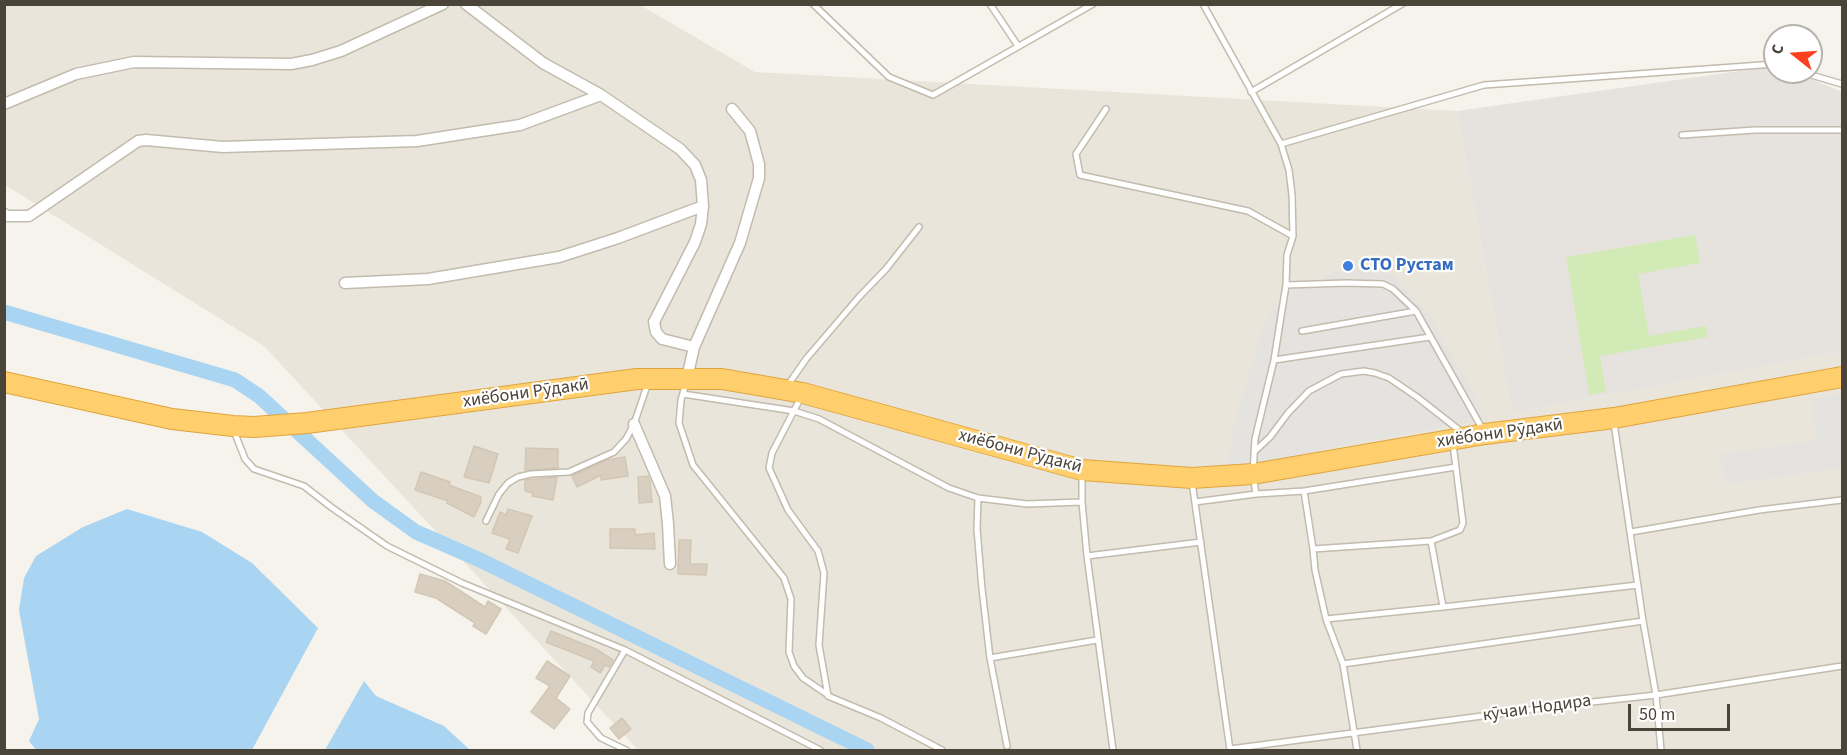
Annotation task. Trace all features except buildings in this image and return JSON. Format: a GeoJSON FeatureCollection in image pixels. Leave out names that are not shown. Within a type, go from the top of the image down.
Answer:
{"type":"FeatureCollection","features":[{"type":"Feature","properties":{"kind":"highway","name":"хиёбони Рӯдакӣ"},"geometry":{"type":"LineString","coordinates":[[4,382],[171,419],[254,427],[307,423],[650,379],[685,386],[722,379],[1082,470],[1192,478],[1253,474],[1469,437],[1614,418],[1842,377]]}},
{"type":"Feature","properties":{"kind":"street"},"geometry":{"type":"LineString","coordinates":[[4,104],[76,74],[134,62],[245,65],[301,62],[341,51],[443,4]]}},
{"type":"Feature","properties":{"kind":"street"},"geometry":{"type":"LineString","coordinates":[[466,4],[543,63],[601,94],[680,149],[695,165],[701,180],[703,206],[701,224],[695,242],[654,322],[656,332],[662,339],[694,347]]}},
{"type":"Feature","properties":{"kind":"street"},"geometry":{"type":"LineString","coordinates":[[4,214],[14,217],[29,216],[138,141],[223,147],[417,141],[520,125],[601,94]]}},
{"type":"Feature","properties":{"kind":"street"},"geometry":{"type":"LineString","coordinates":[[685,386],[694,347],[741,243],[759,178],[759,164],[750,131],[732,108]]}},
{"type":"Feature","properties":{"kind":"street"},"geometry":{"type":"LineString","coordinates":[[345,284],[428,279],[559,257],[703,206]]}},
{"type":"Feature","properties":{"kind":"street"},"geometry":{"type":"LineString","coordinates":[[634,424],[665,496],[670,564]]}},
{"type":"Feature","properties":{"kind":"lane"},"geometry":{"type":"LineString","coordinates":[[813,4],[889,77],[933,95],[1093,4]]}},
{"type":"Feature","properties":{"kind":"lane"},"geometry":{"type":"LineString","coordinates":[[990,4],[1018,46]]}},
{"type":"Feature","properties":{"kind":"lane"},"geometry":{"type":"LineString","coordinates":[[1203,4],[1281,144],[1291,186],[1293,236],[1287,255],[1286,285],[1274,360],[1255,438],[1253,474],[1257,494]]}},
{"type":"Feature","properties":{"kind":"lane"},"geometry":{"type":"LineString","coordinates":[[1251,92],[1402,4]]}},
{"type":"Feature","properties":{"kind":"lane"},"geometry":{"type":"LineString","coordinates":[[1281,144],[1484,85],[1763,65]]}},
{"type":"Feature","properties":{"kind":"lane"},"geometry":{"type":"LineString","coordinates":[[1823,78],[1842,84]]}},
{"type":"Feature","properties":{"kind":"lane"},"geometry":{"type":"LineString","coordinates":[[1106,109],[1076,154],[1080,175],[1248,211],[1293,236]]}},
{"type":"Feature","properties":{"kind":"lane"},"geometry":{"type":"LineString","coordinates":[[1682,135],[1755,130],[1842,130]]}},
{"type":"Feature","properties":{"kind":"lane"},"geometry":{"type":"LineString","coordinates":[[828,696],[819,645],[824,573],[818,551],[788,510],[769,468],[772,453],[794,398],[806,359],[886,269],[919,227]]}},
{"type":"Feature","properties":{"kind":"lane"},"geometry":{"type":"LineString","coordinates":[[1286,285],[1383,284],[1393,289],[1416,311],[1430,337],[1469,437],[1456,467],[1463,523],[1460,530],[1431,541],[1313,549]]}},
{"type":"Feature","properties":{"kind":"lane"},"geometry":{"type":"LineString","coordinates":[[1302,331],[1416,311]]}},
{"type":"Feature","properties":{"kind":"lane"},"geometry":{"type":"LineString","coordinates":[[1274,360],[1430,337]]}},
{"type":"Feature","properties":{"kind":"lane"},"geometry":{"type":"LineString","coordinates":[[1254,452],[1270,438],[1288,413],[1309,391],[1341,374],[1364,371],[1389,378],[1469,437]]}},
{"type":"Feature","properties":{"kind":"lane"},"geometry":{"type":"LineString","coordinates":[[486,521],[499,494],[508,483],[518,477],[569,472],[614,452],[626,439],[634,424],[641,398],[650,379]]}},
{"type":"Feature","properties":{"kind":"lane"},"geometry":{"type":"LineString","coordinates":[[685,386],[679,423],[693,465],[784,578],[791,599],[789,652],[794,666],[803,678],[828,696],[881,718],[942,750]]}},
{"type":"Feature","properties":{"kind":"lane"},"geometry":{"type":"LineString","coordinates":[[794,398],[819,418],[949,489],[978,498],[1027,504],[1082,502]]}},
{"type":"Feature","properties":{"kind":"lane"},"geometry":{"type":"LineString","coordinates":[[1614,418],[1656,695],[1661,750]]}},
{"type":"Feature","properties":{"kind":"lane"},"geometry":{"type":"LineString","coordinates":[[232,426],[245,459],[254,469],[304,486],[387,546],[462,583],[625,650],[820,750]]}},
{"type":"Feature","properties":{"kind":"lane"},"geometry":{"type":"LineString","coordinates":[[1195,502],[1304,491],[1456,467]]}},
{"type":"Feature","properties":{"kind":"lane"},"geometry":{"type":"LineString","coordinates":[[1082,470],[1082,502],[1087,556],[1113,750]]}},
{"type":"Feature","properties":{"kind":"lane"},"geometry":{"type":"LineString","coordinates":[[1192,478],[1230,750]]}},
{"type":"Feature","properties":{"kind":"lane"},"geometry":{"type":"LineString","coordinates":[[1304,491],[1315,570],[1326,620],[1343,664],[1357,750]]}},
{"type":"Feature","properties":{"kind":"lane"},"geometry":{"type":"LineString","coordinates":[[978,498],[977,529],[990,657],[1007,746]]}},
{"type":"Feature","properties":{"kind":"lane"},"geometry":{"type":"LineString","coordinates":[[1631,532],[1760,510],[1842,500]]}},
{"type":"Feature","properties":{"kind":"lane"},"geometry":{"type":"LineString","coordinates":[[1431,541],[1443,607]]}},
{"type":"Feature","properties":{"kind":"lane"},"geometry":{"type":"LineString","coordinates":[[1087,556],[1201,542]]}},
{"type":"Feature","properties":{"kind":"lane"},"geometry":{"type":"LineString","coordinates":[[1326,620],[1638,585]]}},
{"type":"Feature","properties":{"kind":"lane"},"geometry":{"type":"LineString","coordinates":[[1343,664],[1643,621]]}},
{"type":"Feature","properties":{"kind":"lane"},"geometry":{"type":"LineString","coordinates":[[990,657],[1097,640]]}},
{"type":"Feature","properties":{"kind":"lane"},"geometry":{"type":"LineString","coordinates":[[625,650],[588,713],[587,722],[601,738],[626,750]]}},
{"type":"Feature","properties":{"kind":"lane","name":"кӯчаи Нодира"},"geometry":{"type":"LineString","coordinates":[[1230,750],[1355,732],[1656,695],[1842,666]]}},
{"type":"Feature","properties":{"kind":"shaded area"},"geometry":{"type":"Polygon","coordinates":[[[4,5],[640,5],[755,72],[1457,111],[1512,413],[1842,352],[1842,750],[638,750],[264,346],[5,185],[4,5]]]}},
{"type":"Feature","properties":{"kind":"shaded area"},"geometry":{"type":"Polygon","coordinates":[[[1763,68],[1763,84],[1823,84],[1842,92],[1842,352],[1512,413],[1457,111],[1763,68]]]}},
{"type":"Feature","properties":{"kind":"shaded area"},"geometry":{"type":"Polygon","coordinates":[[[1376,270],[1393,275],[1428,313],[1479,402],[1483,419],[1227,468],[1233,429],[1261,334],[1273,308],[1289,290],[1336,272],[1376,270]]]}},
{"type":"Feature","properties":{"kind":"shaded area"},"geometry":{"type":"Polygon","coordinates":[[[1842,394],[1842,468],[1725,485],[1720,454],[1817,440],[1811,398],[1842,394]]]}},
{"type":"Feature","properties":{"kind":"green space"},"geometry":{"type":"Polygon","coordinates":[[[1695,235],[1700,263],[1638,274],[1649,336],[1706,326],[1708,337],[1600,356],[1606,392],[1589,395],[1566,257],[1695,235]]]}},
{"type":"Feature","properties":{"kind":"water"},"geometry":{"type":"Polygon","coordinates":[[[127,509],[202,532],[252,563],[318,628],[252,750],[36,750],[29,741],[39,719],[19,610],[24,578],[36,556],[83,527],[127,509]]]}},
{"type":"Feature","properties":{"kind":"water"},"geometry":{"type":"Polygon","coordinates":[[[364,681],[376,696],[444,726],[470,750],[325,750],[364,681]]]}},
{"type":"Feature","properties":{"kind":"waterway"},"geometry":{"type":"LineString","coordinates":[[4,312],[235,380],[259,396],[373,501],[416,532],[478,559],[867,750]]}},
{"type":"Feature","properties":{"kind":"place","name":"СТО Рустам"},"geometry":{"type":"Point","coordinates":[1348,266]}}]}
